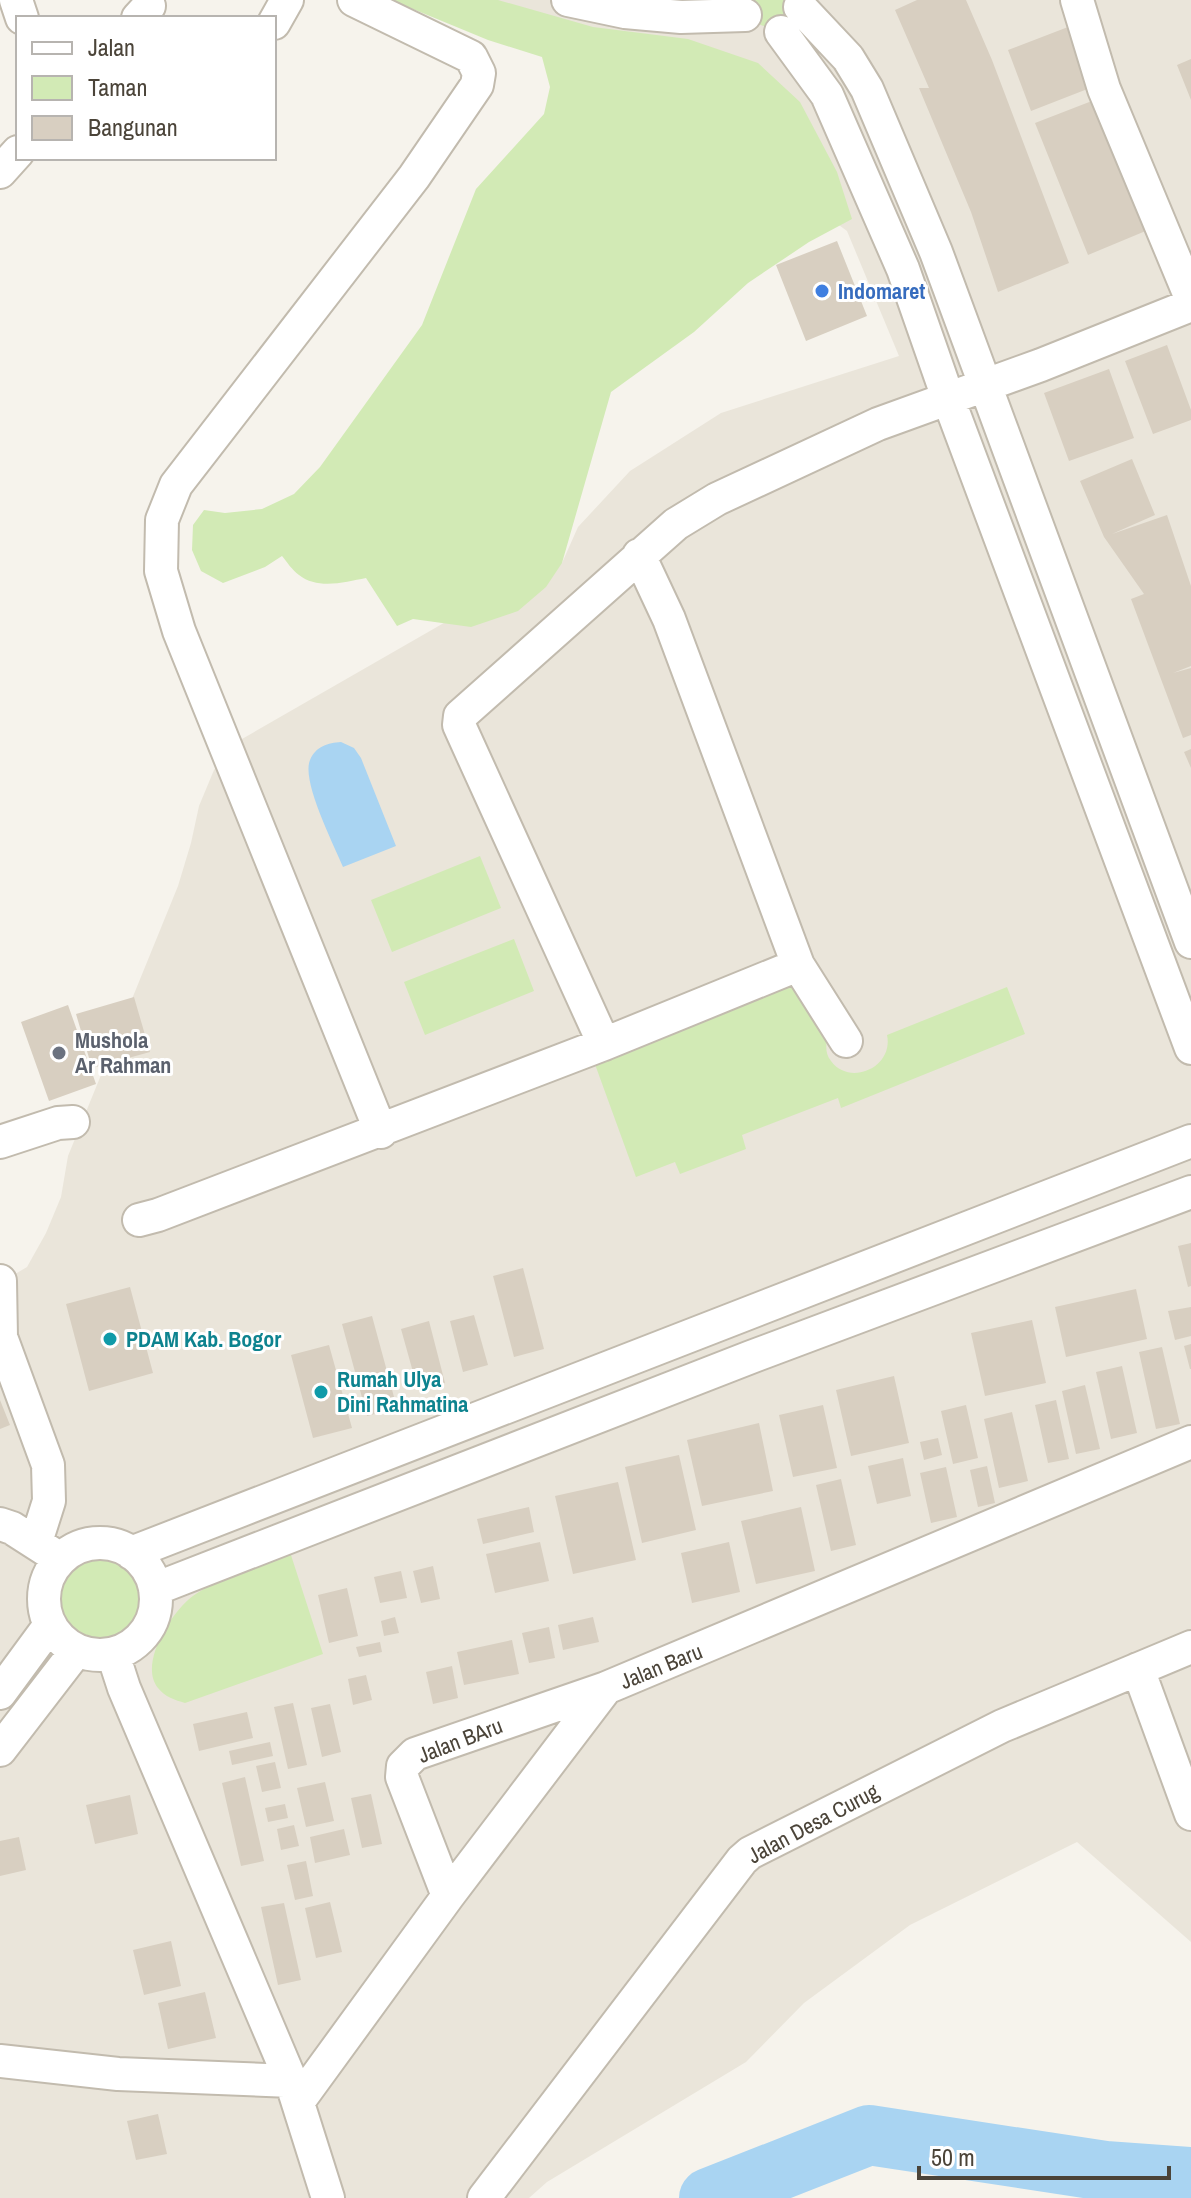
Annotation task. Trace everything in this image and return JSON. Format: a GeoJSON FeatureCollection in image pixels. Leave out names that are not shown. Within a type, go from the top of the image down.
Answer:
{"type":"FeatureCollection","features":[{"type":"Feature","properties":{"kind":"street"},"geometry":{"type":"LineString","coordinates":[[276,19],[287,0]]}},
{"type":"Feature","properties":{"kind":"street"},"geometry":{"type":"LineString","coordinates":[[354,0],[471,57],[479,73],[477,85],[414,177],[176,485],[162,520],[161,571],[179,631],[381,1132]]}},
{"type":"Feature","properties":{"kind":"street"},"geometry":{"type":"LineString","coordinates":[[568,0],[625,12],[681,17],[745,7],[760,31],[793,13]]}},
{"type":"Feature","properties":{"kind":"street"},"geometry":{"type":"LineString","coordinates":[[1077,0],[1104,89],[1191,298]]}},
{"type":"Feature","properties":{"kind":"street"},"geometry":{"type":"LineString","coordinates":[[793,13],[848,58],[867,89],[936,252],[1191,942]]}},
{"type":"Feature","properties":{"kind":"street"},"geometry":{"type":"LineString","coordinates":[[793,13],[815,77],[836,113],[903,269],[948,398],[1183,1005],[1191,1048]]}},
{"type":"Feature","properties":{"kind":"street"},"geometry":{"type":"LineString","coordinates":[[0,172],[16,154]]}},
{"type":"Feature","properties":{"kind":"street"},"geometry":{"type":"LineString","coordinates":[[604,1044],[459,725],[460,716],[676,524],[729,493],[864,430],[1191,305]]}},
{"type":"Feature","properties":{"kind":"street"},"geometry":{"type":"LineString","coordinates":[[639,555],[669,619],[798,965],[846,1041]]}},
{"type":"Feature","properties":{"kind":"street"},"geometry":{"type":"LineString","coordinates":[[139,1220],[381,1132],[798,965]]}},
{"type":"Feature","properties":{"kind":"street"},"geometry":{"type":"LineString","coordinates":[[0,1142],[58,1123],[73,1122]]}},
{"type":"Feature","properties":{"kind":"street"},"geometry":{"type":"LineString","coordinates":[[131,1553],[1191,1141]]}},
{"type":"Feature","properties":{"kind":"street"},"geometry":{"type":"LineString","coordinates":[[155,1589],[751,1357],[1191,1192]]}},
{"type":"Feature","properties":{"kind":"street"},"geometry":{"type":"LineString","coordinates":[[0,1281],[1,1337],[48,1465],[48,1550],[52,1570],[44,1597],[50,1625],[57,1635],[88,1654],[113,1654],[138,1640],[146,1630],[153,1617],[155,1589],[147,1569],[131,1553],[102,1543],[48,1550],[0,1524]]}},
{"type":"Feature","properties":{"kind":"street"},"geometry":{"type":"LineString","coordinates":[[732,1318],[751,1357]]}},
{"type":"Feature","properties":{"kind":"street","name":"Jalan Baru"},"geometry":{"type":"LineString","coordinates":[[294,2091],[606,1688],[1191,1442]]}},
{"type":"Feature","properties":{"kind":"street"},"geometry":{"type":"LineString","coordinates":[[0,1693],[50,1625]]}},
{"type":"Feature","properties":{"kind":"street","name":"Jalan Desa Curug"},"geometry":{"type":"LineString","coordinates":[[484,2198],[750,1853],[1002,1726],[1191,1647]]}},
{"type":"Feature","properties":{"kind":"street"},"geometry":{"type":"LineString","coordinates":[[0,1750],[77,1650]]}},
{"type":"Feature","properties":{"kind":"street"},"geometry":{"type":"LineString","coordinates":[[113,1654],[124,1688],[294,2091],[328,2198]]}},
{"type":"Feature","properties":{"kind":"street"},"geometry":{"type":"LineString","coordinates":[[1138,1669],[1191,1814]]}},
{"type":"Feature","properties":{"kind":"street","name":"Jalan BAru"},"geometry":{"type":"LineString","coordinates":[[448,1896],[402,1777],[403,1766],[415,1754],[606,1688]]}},
{"type":"Feature","properties":{"kind":"street"},"geometry":{"type":"LineString","coordinates":[[0,2061],[294,2091]]}},
{"type":"Feature","properties":{"kind":"shaded area"},"geometry":{"type":"Polygon","coordinates":[[[446,0],[1191,0],[1191,1942],[1077,1842],[910,1925],[804,2003],[746,2062],[547,2182],[529,2198],[0,2198],[0,1283],[27,1267],[46,1233],[61,1197],[68,1156],[178,886],[199,806],[214,770],[235,743],[536,570],[562,563],[578,527],[630,471],[721,413],[899,356],[847,231],[755,163],[446,0]]]}},
{"type":"Feature","properties":{"kind":"green space"},"geometry":{"type":"Polygon","coordinates":[[[391,0],[498,0],[593,27],[688,39],[758,63],[800,102],[837,172],[852,219],[809,242],[748,283],[694,332],[611,392],[562,563],[546,587],[518,611],[471,627],[413,619],[397,626],[366,578],[332,584],[306,580],[282,556],[265,567],[223,583],[201,571],[192,550],[193,525],[204,510],[225,513],[262,509],[294,494],[320,467],[422,325],[476,189],[544,114],[550,87],[542,57],[488,40],[391,0]]]}},
{"type":"Feature","properties":{"kind":"green space"},"geometry":{"type":"Polygon","coordinates":[[[748,0],[791,0],[791,8],[784,22],[770,27],[756,23],[748,0]]]}},
{"type":"Feature","properties":{"kind":"green space"},"geometry":{"type":"Polygon","coordinates":[[[480,856],[501,908],[392,952],[371,900],[480,856]]]}},
{"type":"Feature","properties":{"kind":"green space"},"geometry":{"type":"Polygon","coordinates":[[[514,939],[534,991],[425,1035],[404,982],[514,939]]]}},
{"type":"Feature","properties":{"kind":"green space"},"geometry":{"type":"Polygon","coordinates":[[[797,951],[825,1019],[828,1057],[839,1069],[859,1073],[869,1070],[884,1056],[887,1035],[1007,987],[1025,1034],[841,1108],[838,1098],[742,1135],[746,1149],[680,1174],[675,1162],[636,1177],[584,1034],[797,951]]]}},
{"type":"Feature","properties":{"kind":"green space"},"geometry":{"type":"Polygon","coordinates":[[[99,1552],[117,1555],[132,1565],[142,1580],[145,1598],[142,1616],[132,1631],[117,1641],[99,1644],[81,1641],[66,1631],[56,1616],[53,1598],[56,1580],[66,1565],[81,1555],[99,1552]]]}},
{"type":"Feature","properties":{"kind":"green space"},"geometry":{"type":"Polygon","coordinates":[[[290,1552],[323,1654],[185,1703],[161,1691],[153,1678],[154,1655],[165,1629],[180,1608],[197,1593],[290,1552]]]}},
{"type":"Feature","properties":{"kind":"water"},"geometry":{"type":"Polygon","coordinates":[[[341,742],[354,748],[361,758],[396,846],[343,867],[314,797],[308,770],[310,760],[319,748],[341,742]]]}},
{"type":"Feature","properties":{"kind":"building"},"geometry":{"type":"Polygon","coordinates":[[[917,0],[966,0],[1069,263],[998,292],[971,212],[919,88],[929,88],[895,10],[917,0]]]}},
{"type":"Feature","properties":{"kind":"building"},"geometry":{"type":"Polygon","coordinates":[[[1068,27],[1090,88],[1031,111],[1008,50],[1068,27]]]}},
{"type":"Feature","properties":{"kind":"building"},"geometry":{"type":"Polygon","coordinates":[[[1191,59],[1191,100],[1177,65],[1191,59]]]}},
{"type":"Feature","properties":{"kind":"building"},"geometry":{"type":"Polygon","coordinates":[[[1097,99],[1148,230],[1088,255],[1035,123],[1097,99]]]}},
{"type":"Feature","properties":{"kind":"building","name":"Indomaret"},"geometry":{"type":"Polygon","coordinates":[[[837,241],[867,316],[806,341],[776,265],[837,241]]]}},
{"type":"Feature","properties":{"kind":"building"},"geometry":{"type":"Polygon","coordinates":[[[1167,345],[1191,410],[1191,420],[1153,434],[1125,361],[1167,345]]]}},
{"type":"Feature","properties":{"kind":"building"},"geometry":{"type":"Polygon","coordinates":[[[1109,369],[1134,438],[1069,461],[1044,393],[1109,369]]]}},
{"type":"Feature","properties":{"kind":"building"},"geometry":{"type":"Polygon","coordinates":[[[1132,459],[1155,515],[1112,534],[1167,515],[1191,586],[1191,666],[1173,673],[1191,668],[1191,735],[1183,738],[1131,599],[1144,594],[1104,537],[1080,481],[1132,459]]]}},
{"type":"Feature","properties":{"kind":"building"},"geometry":{"type":"Polygon","coordinates":[[[1191,749],[1191,768],[1184,752],[1191,749]]]}},
{"type":"Feature","properties":{"kind":"building"},"geometry":{"type":"Polygon","coordinates":[[[134,997],[150,1052],[92,1068],[76,1014],[134,997]]]}},
{"type":"Feature","properties":{"kind":"building","name":"Mushola Ar Rahman"},"geometry":{"type":"Polygon","coordinates":[[[68,1005],[96,1084],[49,1101],[21,1022],[68,1005]]]}},
{"type":"Feature","properties":{"kind":"building"},"geometry":{"type":"Polygon","coordinates":[[[1191,1243],[1191,1286],[1188,1287],[1178,1246],[1191,1243]]]}},
{"type":"Feature","properties":{"kind":"building"},"geometry":{"type":"Polygon","coordinates":[[[523,1268],[544,1349],[514,1357],[493,1276],[523,1268]]]}},
{"type":"Feature","properties":{"kind":"building","name":"PDAM Kab. Bogor"},"geometry":{"type":"Polygon","coordinates":[[[130,1287],[153,1373],[89,1391],[66,1304],[130,1287]]]}},
{"type":"Feature","properties":{"kind":"building"},"geometry":{"type":"Polygon","coordinates":[[[1136,1289],[1147,1339],[1066,1357],[1055,1307],[1136,1289]]]}},
{"type":"Feature","properties":{"kind":"building"},"geometry":{"type":"Polygon","coordinates":[[[1191,1307],[1191,1336],[1175,1340],[1168,1311],[1191,1307]]]}},
{"type":"Feature","properties":{"kind":"building"},"geometry":{"type":"Polygon","coordinates":[[[474,1315],[488,1365],[463,1372],[450,1321],[474,1315]]]}},
{"type":"Feature","properties":{"kind":"building"},"geometry":{"type":"Polygon","coordinates":[[[372,1316],[397,1408],[367,1416],[342,1324],[372,1316]]]}},
{"type":"Feature","properties":{"kind":"building"},"geometry":{"type":"Polygon","coordinates":[[[1032,1320],[1046,1383],[985,1396],[971,1333],[1032,1320]]]}},
{"type":"Feature","properties":{"kind":"building"},"geometry":{"type":"Polygon","coordinates":[[[429,1321],[445,1383],[418,1390],[401,1329],[429,1321]]]}},
{"type":"Feature","properties":{"kind":"building"},"geometry":{"type":"Polygon","coordinates":[[[1191,1344],[1191,1369],[1190,1369],[1184,1346],[1191,1344]]]}},
{"type":"Feature","properties":{"kind":"building","name":"Rumah Ulya Dini Rahmatina"},"geometry":{"type":"Polygon","coordinates":[[[329,1345],[352,1428],[313,1438],[291,1355],[329,1345]]]}},
{"type":"Feature","properties":{"kind":"building"},"geometry":{"type":"Polygon","coordinates":[[[1162,1347],[1180,1424],[1156,1429],[1139,1352],[1162,1347]]]}},
{"type":"Feature","properties":{"kind":"building"},"geometry":{"type":"Polygon","coordinates":[[[1122,1366],[1137,1433],[1111,1439],[1096,1372],[1122,1366]]]}},
{"type":"Feature","properties":{"kind":"building"},"geometry":{"type":"Polygon","coordinates":[[[894,1376],[909,1443],[851,1456],[836,1390],[894,1376]]]}},
{"type":"Feature","properties":{"kind":"building"},"geometry":{"type":"Polygon","coordinates":[[[1085,1385],[1100,1449],[1076,1454],[1062,1391],[1085,1385]]]}},
{"type":"Feature","properties":{"kind":"building"},"geometry":{"type":"Polygon","coordinates":[[[0,1400],[10,1425],[0,1429],[0,1400]]]}},
{"type":"Feature","properties":{"kind":"building"},"geometry":{"type":"Polygon","coordinates":[[[1056,1400],[1069,1459],[1048,1463],[1035,1405],[1056,1400]]]}},
{"type":"Feature","properties":{"kind":"building"},"geometry":{"type":"Polygon","coordinates":[[[823,1405],[837,1468],[793,1477],[779,1415],[823,1405]]]}},
{"type":"Feature","properties":{"kind":"building"},"geometry":{"type":"Polygon","coordinates":[[[966,1405],[978,1458],[953,1464],[941,1411],[966,1405]]]}},
{"type":"Feature","properties":{"kind":"building"},"geometry":{"type":"Polygon","coordinates":[[[1012,1412],[1028,1481],[999,1488],[984,1419],[1012,1412]]]}},
{"type":"Feature","properties":{"kind":"building"},"geometry":{"type":"Polygon","coordinates":[[[759,1423],[773,1491],[702,1506],[687,1440],[759,1423]]]}},
{"type":"Feature","properties":{"kind":"building"},"geometry":{"type":"Polygon","coordinates":[[[938,1438],[942,1455],[924,1460],[920,1442],[938,1438]]]}},
{"type":"Feature","properties":{"kind":"building"},"geometry":{"type":"Polygon","coordinates":[[[679,1455],[696,1530],[642,1543],[625,1467],[679,1455]]]}},
{"type":"Feature","properties":{"kind":"building"},"geometry":{"type":"Polygon","coordinates":[[[903,1458],[911,1496],[877,1504],[868,1466],[903,1458]]]}},
{"type":"Feature","properties":{"kind":"building"},"geometry":{"type":"Polygon","coordinates":[[[987,1466],[995,1503],[978,1507],[970,1470],[987,1466]]]}},
{"type":"Feature","properties":{"kind":"building"},"geometry":{"type":"Polygon","coordinates":[[[946,1467],[957,1517],[931,1523],[920,1473],[946,1467]]]}},
{"type":"Feature","properties":{"kind":"building"},"geometry":{"type":"Polygon","coordinates":[[[841,1479],[856,1545],[831,1551],[816,1485],[841,1479]]]}},
{"type":"Feature","properties":{"kind":"building"},"geometry":{"type":"Polygon","coordinates":[[[618,1482],[636,1560],[573,1574],[555,1496],[618,1482]]]}},
{"type":"Feature","properties":{"kind":"building"},"geometry":{"type":"Polygon","coordinates":[[[529,1507],[534,1532],[483,1544],[477,1519],[529,1507]]]}},
{"type":"Feature","properties":{"kind":"building"},"geometry":{"type":"Polygon","coordinates":[[[801,1507],[815,1571],[756,1584],[741,1521],[801,1507]]]}},
{"type":"Feature","properties":{"kind":"building"},"geometry":{"type":"Polygon","coordinates":[[[540,1542],[549,1581],[495,1593],[486,1554],[540,1542]]]}},
{"type":"Feature","properties":{"kind":"building"},"geometry":{"type":"Polygon","coordinates":[[[729,1542],[740,1592],[692,1603],[681,1553],[729,1542]]]}},
{"type":"Feature","properties":{"kind":"building"},"geometry":{"type":"Polygon","coordinates":[[[433,1566],[440,1599],[421,1603],[413,1571],[433,1566]]]}},
{"type":"Feature","properties":{"kind":"building"},"geometry":{"type":"Polygon","coordinates":[[[401,1571],[407,1598],[380,1603],[374,1577],[401,1571]]]}},
{"type":"Feature","properties":{"kind":"building"},"geometry":{"type":"Polygon","coordinates":[[[347,1588],[358,1636],[329,1643],[318,1595],[347,1588]]]}},
{"type":"Feature","properties":{"kind":"building"},"geometry":{"type":"Polygon","coordinates":[[[395,1617],[399,1633],[384,1636],[381,1621],[395,1617]]]}},
{"type":"Feature","properties":{"kind":"building"},"geometry":{"type":"Polygon","coordinates":[[[593,1617],[599,1642],[563,1650],[558,1625],[593,1617]]]}},
{"type":"Feature","properties":{"kind":"building"},"geometry":{"type":"Polygon","coordinates":[[[549,1627],[555,1658],[529,1663],[522,1633],[549,1627]]]}},
{"type":"Feature","properties":{"kind":"building"},"geometry":{"type":"Polygon","coordinates":[[[512,1640],[519,1674],[464,1685],[457,1652],[512,1640]]]}},
{"type":"Feature","properties":{"kind":"building"},"geometry":{"type":"Polygon","coordinates":[[[380,1642],[382,1652],[359,1657],[356,1647],[380,1642]]]}},
{"type":"Feature","properties":{"kind":"building"},"geometry":{"type":"Polygon","coordinates":[[[452,1666],[458,1698],[433,1704],[426,1672],[452,1666]]]}},
{"type":"Feature","properties":{"kind":"building"},"geometry":{"type":"Polygon","coordinates":[[[366,1675],[372,1700],[353,1705],[348,1679],[366,1675]]]}},
{"type":"Feature","properties":{"kind":"building"},"geometry":{"type":"Polygon","coordinates":[[[293,1703],[307,1765],[288,1769],[274,1707],[293,1703]]]}},
{"type":"Feature","properties":{"kind":"building"},"geometry":{"type":"Polygon","coordinates":[[[330,1704],[341,1752],[322,1757],[311,1708],[330,1704]]]}},
{"type":"Feature","properties":{"kind":"building"},"geometry":{"type":"Polygon","coordinates":[[[247,1712],[253,1738],[199,1751],[193,1724],[247,1712]]]}},
{"type":"Feature","properties":{"kind":"building"},"geometry":{"type":"Polygon","coordinates":[[[270,1742],[273,1756],[232,1765],[229,1751],[270,1742]]]}},
{"type":"Feature","properties":{"kind":"building"},"geometry":{"type":"Polygon","coordinates":[[[275,1762],[281,1788],[262,1792],[256,1766],[275,1762]]]}},
{"type":"Feature","properties":{"kind":"building"},"geometry":{"type":"Polygon","coordinates":[[[245,1777],[264,1861],[241,1866],[222,1783],[245,1777]]]}},
{"type":"Feature","properties":{"kind":"building"},"geometry":{"type":"Polygon","coordinates":[[[325,1782],[334,1821],[306,1827],[297,1788],[325,1782]]]}},
{"type":"Feature","properties":{"kind":"building"},"geometry":{"type":"Polygon","coordinates":[[[371,1794],[382,1844],[362,1848],[351,1798],[371,1794]]]}},
{"type":"Feature","properties":{"kind":"building"},"geometry":{"type":"Polygon","coordinates":[[[130,1795],[138,1834],[95,1844],[86,1805],[130,1795]]]}},
{"type":"Feature","properties":{"kind":"building"},"geometry":{"type":"Polygon","coordinates":[[[285,1804],[288,1818],[268,1822],[265,1808],[285,1804]]]}},
{"type":"Feature","properties":{"kind":"building"},"geometry":{"type":"Polygon","coordinates":[[[294,1825],[299,1846],[281,1850],[277,1829],[294,1825]]]}},
{"type":"Feature","properties":{"kind":"building"},"geometry":{"type":"Polygon","coordinates":[[[344,1829],[350,1855],[315,1863],[310,1837],[344,1829]]]}},
{"type":"Feature","properties":{"kind":"building"},"geometry":{"type":"Polygon","coordinates":[[[19,1837],[26,1870],[0,1876],[0,1841],[19,1837]]]}},
{"type":"Feature","properties":{"kind":"building"},"geometry":{"type":"Polygon","coordinates":[[[306,1861],[313,1896],[295,1900],[287,1865],[306,1861]]]}},
{"type":"Feature","properties":{"kind":"building"},"geometry":{"type":"Polygon","coordinates":[[[330,1902],[342,1952],[316,1958],[305,1908],[330,1902]]]}},
{"type":"Feature","properties":{"kind":"building"},"geometry":{"type":"Polygon","coordinates":[[[284,1903],[301,1980],[278,1985],[261,1907],[284,1903]]]}},
{"type":"Feature","properties":{"kind":"building"},"geometry":{"type":"Polygon","coordinates":[[[171,1941],[181,1986],[144,1995],[133,1950],[171,1941]]]}},
{"type":"Feature","properties":{"kind":"building"},"geometry":{"type":"Polygon","coordinates":[[[205,1992],[216,2038],[168,2049],[158,2003],[205,1992]]]}},
{"type":"Feature","properties":{"kind":"building"},"geometry":{"type":"Polygon","coordinates":[[[158,2114],[167,2154],[136,2160],[127,2121],[158,2114]]]}},
{"type":"Feature","properties":{"kind":"waterway"},"geometry":{"type":"LineString","coordinates":[[709,2198],[869,2135],[1105,2171],[1191,2177]]}},
{"type":"Feature","properties":{"kind":"place","name":"Indomaret"},"geometry":{"type":"Point","coordinates":[822,291]}},
{"type":"Feature","properties":{"kind":"place","name":"Mushola Ar Rahman"},"geometry":{"type":"Point","coordinates":[59,1053]}},
{"type":"Feature","properties":{"kind":"place","name":"PDAM Kab. Bogor"},"geometry":{"type":"Point","coordinates":[110,1339]}},
{"type":"Feature","properties":{"kind":"place","name":"Rumah Ulya Dini Rahmatina"},"geometry":{"type":"Point","coordinates":[321,1392]}}]}
